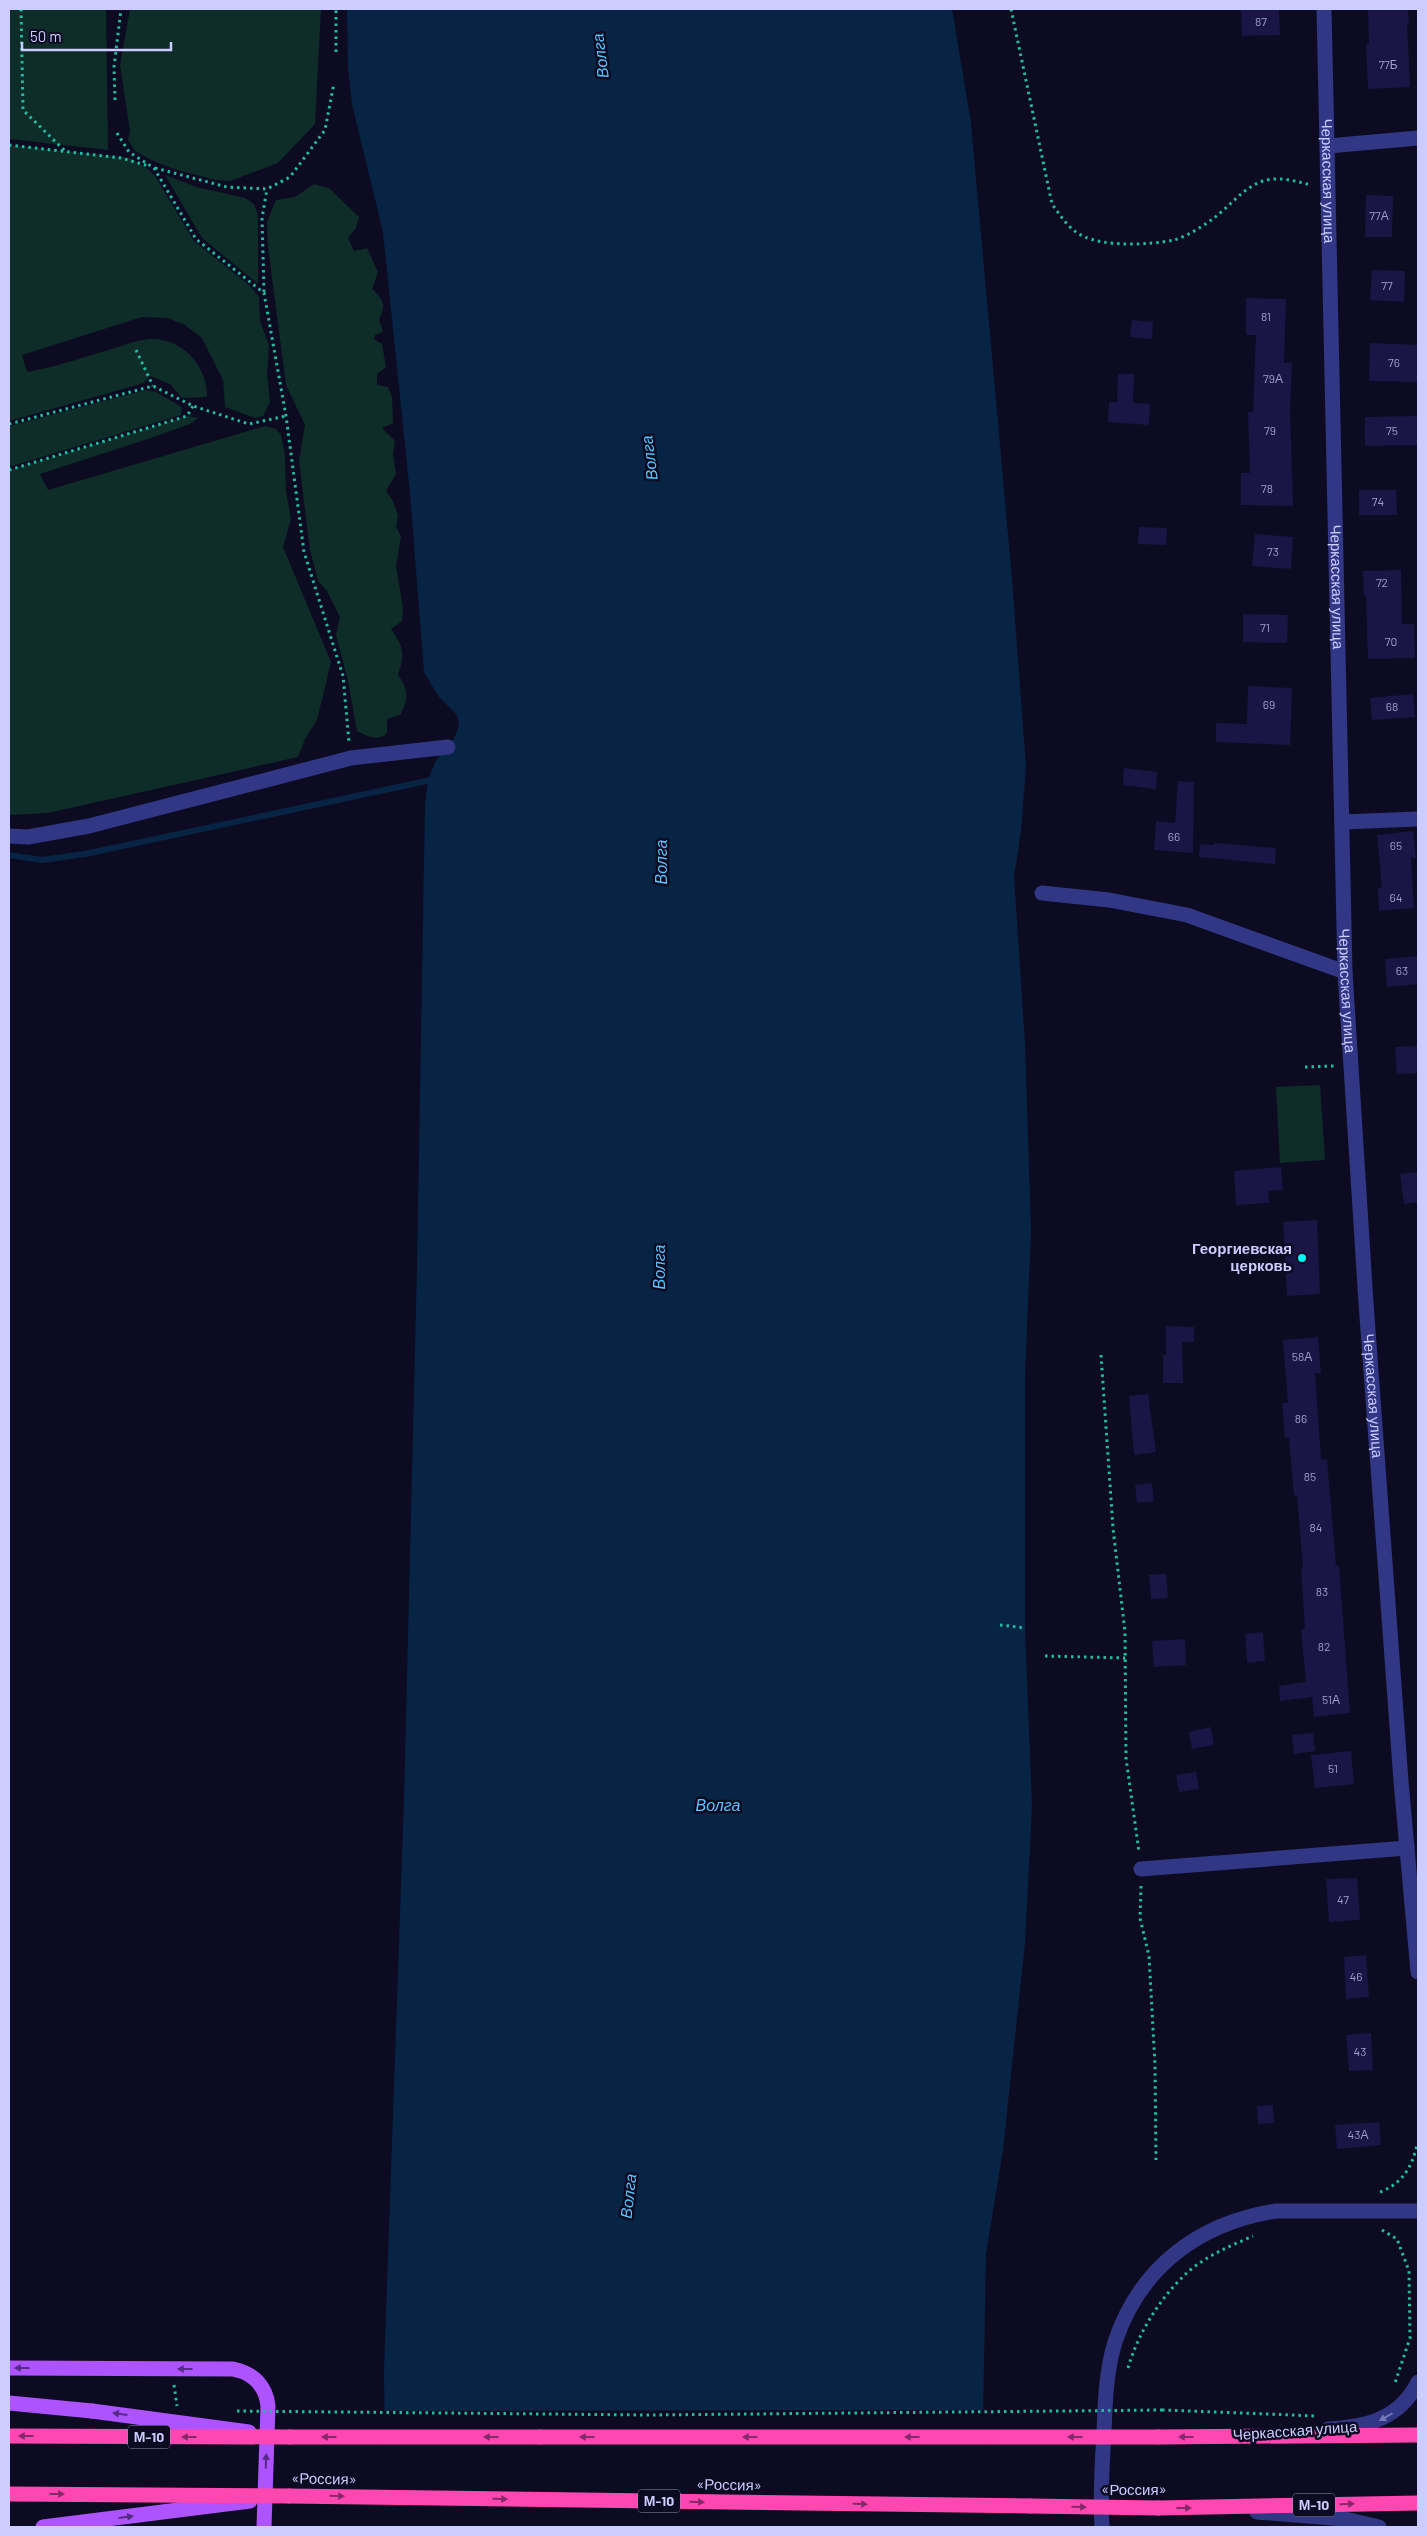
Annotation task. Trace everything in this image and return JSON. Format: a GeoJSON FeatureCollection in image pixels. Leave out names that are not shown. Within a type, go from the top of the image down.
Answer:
{"type":"FeatureCollection","features":[{"type":"Feature","properties":{"kind":"highway","name":"М-10"},"geometry":{"type":"LineString","coordinates":[[9,2436],[1214,2437],[1418,2435]]}},
{"type":"Feature","properties":{"kind":"highway","name":"«Россия»"},"geometry":{"type":"LineString","coordinates":[[9,2494],[1158,2508],[1418,2502]]}},
{"type":"Feature","properties":{"kind":"main road"},"geometry":{"type":"LineString","coordinates":[[9,2368],[233,2369],[250,2375],[259,2383],[267,2399],[264,2527]]}},
{"type":"Feature","properties":{"kind":"main road"},"geometry":{"type":"LineString","coordinates":[[9,2403],[92,2411],[290,2437]]}},
{"type":"Feature","properties":{"kind":"main road"},"geometry":{"type":"LineString","coordinates":[[43,2527],[289,2496]]}},
{"type":"Feature","properties":{"kind":"street","name":"Черкасская улица"},"geometry":{"type":"LineString","coordinates":[[1324,9],[1345,972],[1350,1065],[1407,1848],[1418,1972]]}},
{"type":"Feature","properties":{"kind":"street"},"geometry":{"type":"LineString","coordinates":[[1328,146],[1418,138]]}},
{"type":"Feature","properties":{"kind":"street"},"geometry":{"type":"LineString","coordinates":[[9,836],[28,836],[89,826],[350,758],[448,747]]}},
{"type":"Feature","properties":{"kind":"street"},"geometry":{"type":"LineString","coordinates":[[1342,822],[1418,819]]}},
{"type":"Feature","properties":{"kind":"street"},"geometry":{"type":"LineString","coordinates":[[1042,893],[1109,900],[1187,915],[1345,972]]}},
{"type":"Feature","properties":{"kind":"street"},"geometry":{"type":"LineString","coordinates":[[1141,1869],[1407,1848]]}},
{"type":"Feature","properties":{"kind":"street"},"geometry":{"type":"LineString","coordinates":[[1102,2527],[1101,2489],[1105,2411],[1114,2344],[1132,2304],[1158,2267],[1174,2253],[1194,2241],[1233,2221],[1255,2215],[1276,2211],[1418,2211]]}},
{"type":"Feature","properties":{"kind":"street","name":"Черкасская улица"},"geometry":{"type":"LineString","coordinates":[[1214,2437],[1363,2426],[1378,2422],[1398,2409],[1418,2382]]}},
{"type":"Feature","properties":{"kind":"street"},"geometry":{"type":"LineString","coordinates":[[1211,2508],[1345,2519],[1379,2527]]}},
{"type":"Feature","properties":{"kind":"path"},"geometry":{"type":"LineString","coordinates":[[21,9],[23,110],[66,152]]}},
{"type":"Feature","properties":{"kind":"path"},"geometry":{"type":"LineString","coordinates":[[116,100],[114,67],[121,9]]}},
{"type":"Feature","properties":{"kind":"path"},"geometry":{"type":"LineString","coordinates":[[336,9],[336,52]]}},
{"type":"Feature","properties":{"kind":"path"},"geometry":{"type":"LineString","coordinates":[[1011,9],[1052,204],[1069,227],[1084,237],[1116,243],[1140,244],[1175,239],[1215,217],[1237,197],[1260,181],[1277,177],[1329,188]]}},
{"type":"Feature","properties":{"kind":"path"},"geometry":{"type":"LineString","coordinates":[[9,145],[121,158],[227,187],[268,189],[290,176],[325,130],[334,83]]}},
{"type":"Feature","properties":{"kind":"path"},"geometry":{"type":"LineString","coordinates":[[117,133],[129,152],[154,168],[196,239],[264,293]]}},
{"type":"Feature","properties":{"kind":"path"},"geometry":{"type":"LineString","coordinates":[[268,189],[262,218],[264,293],[286,416],[304,552],[343,676],[350,758]]}},
{"type":"Feature","properties":{"kind":"path"},"geometry":{"type":"LineString","coordinates":[[136,350],[153,386],[193,406],[249,424],[286,416]]}},
{"type":"Feature","properties":{"kind":"path"},"geometry":{"type":"LineString","coordinates":[[9,424],[153,386]]}},
{"type":"Feature","properties":{"kind":"path"},"geometry":{"type":"LineString","coordinates":[[9,470],[187,416],[193,406]]}},
{"type":"Feature","properties":{"kind":"path"},"geometry":{"type":"LineString","coordinates":[[1305,1068],[1350,1065]]}},
{"type":"Feature","properties":{"kind":"path"},"geometry":{"type":"LineString","coordinates":[[1101,1355],[1113,1528],[1125,1632],[1126,1758],[1141,1869],[1140,1918],[1149,1956],[1156,2160]]}},
{"type":"Feature","properties":{"kind":"path"},"geometry":{"type":"LineString","coordinates":[[1000,1624],[1025,1628]]}},
{"type":"Feature","properties":{"kind":"path"},"geometry":{"type":"LineString","coordinates":[[1045,1656],[1126,1658]]}},
{"type":"Feature","properties":{"kind":"path"},"geometry":{"type":"LineString","coordinates":[[1372,2195],[1388,2190],[1408,2173],[1414,2161],[1417,2145]]}},
{"type":"Feature","properties":{"kind":"path"},"geometry":{"type":"LineString","coordinates":[[1380,2229],[1397,2239],[1409,2271],[1410,2338],[1394,2387]]}},
{"type":"Feature","properties":{"kind":"path"},"geometry":{"type":"LineString","coordinates":[[1128,2371],[1135,2345],[1160,2305],[1189,2272],[1219,2251],[1261,2233]]}},
{"type":"Feature","properties":{"kind":"path"},"geometry":{"type":"LineString","coordinates":[[174,2377],[174,2395],[178,2411]]}},
{"type":"Feature","properties":{"kind":"path"},"geometry":{"type":"LineString","coordinates":[[227,2411],[648,2415],[1162,2410],[1318,2416]]}},
{"type":"Feature","properties":{"kind":"green space"},"geometry":{"type":"Polygon","coordinates":[[[9,9],[106,9],[108,150],[9,139],[9,9]]]}},
{"type":"Feature","properties":{"kind":"green space"},"geometry":{"type":"Polygon","coordinates":[[[130,9],[321,9],[315,124],[278,163],[230,181],[216,180],[177,170],[151,160],[135,151],[128,140],[130,131],[120,65],[130,9]]]}},
{"type":"Feature","properties":{"kind":"green space"},"geometry":{"type":"Polygon","coordinates":[[[9,145],[130,158],[148,169],[155,176],[194,241],[249,285],[259,297],[260,321],[269,345],[267,373],[270,402],[263,416],[255,418],[225,407],[223,380],[202,338],[185,325],[168,318],[142,317],[22,355],[27,372],[59,365],[140,340],[161,340],[182,348],[198,364],[206,386],[207,397],[182,398],[170,384],[150,376],[144,383],[9,421],[9,145]]]}},
{"type":"Feature","properties":{"kind":"green space"},"geometry":{"type":"Polygon","coordinates":[[[165,175],[197,187],[245,198],[254,204],[258,215],[258,284],[202,238],[165,175]]]}},
{"type":"Feature","properties":{"kind":"green space"},"geometry":{"type":"Polygon","coordinates":[[[314,184],[329,188],[359,217],[356,228],[348,238],[354,251],[367,248],[378,272],[372,289],[383,302],[383,310],[379,319],[383,332],[375,335],[374,339],[382,344],[386,367],[377,374],[377,385],[388,387],[392,397],[393,423],[382,428],[395,441],[393,454],[396,474],[386,491],[393,501],[398,516],[396,527],[401,536],[396,566],[403,608],[402,621],[391,629],[401,646],[402,661],[398,675],[404,684],[406,699],[400,715],[387,719],[387,733],[376,738],[357,731],[348,681],[336,635],[340,617],[327,591],[318,581],[310,550],[299,461],[305,425],[286,385],[268,247],[267,222],[276,200],[295,197],[314,184]]]}},
{"type":"Feature","properties":{"kind":"green space"},"geometry":{"type":"Polygon","coordinates":[[[146,390],[156,392],[182,407],[181,415],[9,467],[9,426],[146,390]]]}},
{"type":"Feature","properties":{"kind":"green space"},"geometry":{"type":"Polygon","coordinates":[[[187,416],[198,418],[190,424],[154,437],[40,474],[48,490],[266,426],[276,429],[281,435],[285,455],[286,492],[291,519],[283,547],[331,662],[317,720],[305,739],[298,757],[48,813],[9,815],[9,470],[187,416]]]}},
{"type":"Feature","properties":{"kind":"green space"},"geometry":{"type":"Polygon","coordinates":[[[1320,1085],[1325,1160],[1280,1163],[1276,1087],[1320,1085]]]}},
{"type":"Feature","properties":{"kind":"water","name":"Волга"},"geometry":{"type":"Polygon","coordinates":[[[347,9],[952,9],[971,123],[1012,579],[1026,767],[1021,831],[1014,877],[1025,1043],[1031,1230],[1025,1376],[1025,1628],[1032,1807],[1025,1943],[1003,2150],[986,2254],[981,2527],[386,2527],[384,2371],[404,1801],[417,1269],[425,806],[428,780],[435,762],[455,737],[459,725],[457,715],[439,697],[424,672],[410,493],[383,232],[352,104],[348,68],[347,9]]]}},
{"type":"Feature","properties":{"kind":"pier"},"geometry":{"type":"Polygon","coordinates":[[[987,2410],[984,2527],[383,2527],[382,2411],[987,2410]]]}},
{"type":"Feature","properties":{"kind":"building"},"geometry":{"type":"Polygon","coordinates":[[[1241,9],[1279,9],[1280,35],[1242,36],[1241,9]]]}},
{"type":"Feature","properties":{"kind":"building"},"geometry":{"type":"Polygon","coordinates":[[[1368,9],[1408,9],[1410,87],[1368,89],[1366,44],[1369,44],[1368,9]]]}},
{"type":"Feature","properties":{"kind":"building"},"geometry":{"type":"Polygon","coordinates":[[[1366,195],[1393,196],[1392,237],[1365,237],[1366,195]]]}},
{"type":"Feature","properties":{"kind":"building"},"geometry":{"type":"Polygon","coordinates":[[[1372,270],[1405,271],[1404,302],[1370,300],[1372,270]]]}},
{"type":"Feature","properties":{"kind":"building"},"geometry":{"type":"Polygon","coordinates":[[[1246,298],[1286,299],[1284,363],[1292,363],[1290,411],[1293,506],[1241,505],[1241,473],[1250,473],[1248,412],[1253,412],[1256,335],[1246,335],[1246,298]]]}},
{"type":"Feature","properties":{"kind":"building"},"geometry":{"type":"Polygon","coordinates":[[[1132,320],[1153,322],[1152,339],[1130,337],[1132,320]]]}},
{"type":"Feature","properties":{"kind":"building"},"geometry":{"type":"Polygon","coordinates":[[[1370,343],[1418,345],[1418,382],[1369,381],[1370,343]]]}},
{"type":"Feature","properties":{"kind":"building"},"geometry":{"type":"Polygon","coordinates":[[[1118,374],[1134,374],[1133,403],[1150,404],[1149,425],[1108,422],[1109,402],[1117,402],[1118,374]]]}},
{"type":"Feature","properties":{"kind":"building"},"geometry":{"type":"Polygon","coordinates":[[[1418,416],[1418,445],[1365,446],[1365,417],[1418,416]]]}},
{"type":"Feature","properties":{"kind":"building"},"geometry":{"type":"Polygon","coordinates":[[[1359,490],[1396,490],[1397,515],[1359,515],[1359,490]]]}},
{"type":"Feature","properties":{"kind":"building"},"geometry":{"type":"Polygon","coordinates":[[[1139,527],[1167,528],[1166,545],[1138,544],[1139,527]]]}},
{"type":"Feature","properties":{"kind":"building"},"geometry":{"type":"Polygon","coordinates":[[[1255,534],[1293,537],[1291,569],[1252,566],[1255,534]]]}},
{"type":"Feature","properties":{"kind":"building"},"geometry":{"type":"Polygon","coordinates":[[[1401,570],[1402,624],[1414,624],[1415,658],[1368,659],[1366,596],[1364,596],[1363,571],[1401,570]]]}},
{"type":"Feature","properties":{"kind":"building"},"geometry":{"type":"Polygon","coordinates":[[[1243,614],[1288,615],[1287,643],[1243,642],[1243,614]]]}},
{"type":"Feature","properties":{"kind":"building"},"geometry":{"type":"Polygon","coordinates":[[[1248,686],[1292,688],[1290,745],[1216,742],[1216,723],[1247,724],[1248,686]]]}},
{"type":"Feature","properties":{"kind":"building"},"geometry":{"type":"Polygon","coordinates":[[[1413,694],[1415,717],[1372,720],[1370,698],[1413,694]]]}},
{"type":"Feature","properties":{"kind":"building"},"geometry":{"type":"Polygon","coordinates":[[[1124,768],[1157,772],[1156,789],[1123,785],[1124,768]]]}},
{"type":"Feature","properties":{"kind":"building"},"geometry":{"type":"Polygon","coordinates":[[[1178,781],[1194,782],[1193,853],[1154,850],[1156,821],[1175,823],[1178,781]]]}},
{"type":"Feature","properties":{"kind":"building"},"geometry":{"type":"Polygon","coordinates":[[[1413,831],[1416,858],[1411,858],[1414,908],[1379,911],[1378,888],[1382,887],[1377,835],[1413,831]]]}},
{"type":"Feature","properties":{"kind":"building"},"geometry":{"type":"Polygon","coordinates":[[[1215,843],[1276,848],[1275,864],[1199,857],[1200,844],[1214,845],[1215,843]]]}},
{"type":"Feature","properties":{"kind":"building"},"geometry":{"type":"Polygon","coordinates":[[[1418,956],[1418,984],[1387,987],[1385,959],[1418,956]]]}},
{"type":"Feature","properties":{"kind":"building"},"geometry":{"type":"Polygon","coordinates":[[[1418,1046],[1418,1073],[1397,1074],[1395,1047],[1418,1046]]]}},
{"type":"Feature","properties":{"kind":"building"},"geometry":{"type":"Polygon","coordinates":[[[1281,1167],[1283,1190],[1268,1191],[1269,1203],[1236,1205],[1234,1171],[1281,1167]]]}},
{"type":"Feature","properties":{"kind":"building"},"geometry":{"type":"Polygon","coordinates":[[[1418,1172],[1418,1202],[1404,1204],[1400,1174],[1418,1172]]]}},
{"type":"Feature","properties":{"kind":"building","name":"Георгиевская церковь"},"geometry":{"type":"Polygon","coordinates":[[[1317,1220],[1320,1294],[1287,1296],[1283,1222],[1317,1220]]]}},
{"type":"Feature","properties":{"kind":"building"},"geometry":{"type":"Polygon","coordinates":[[[1166,1326],[1194,1327],[1194,1342],[1182,1342],[1183,1383],[1163,1383],[1163,1355],[1166,1355],[1166,1326]]]}},
{"type":"Feature","properties":{"kind":"building"},"geometry":{"type":"Polygon","coordinates":[[[1318,1337],[1321,1373],[1315,1373],[1321,1460],[1327,1459],[1336,1566],[1339,1566],[1350,1713],[1314,1717],[1312,1697],[1280,1701],[1279,1686],[1306,1682],[1301,1630],[1305,1629],[1301,1569],[1303,1569],[1297,1495],[1294,1496],[1289,1438],[1285,1438],[1282,1403],[1288,1403],[1283,1340],[1318,1337]]]}},
{"type":"Feature","properties":{"kind":"building"},"geometry":{"type":"Polygon","coordinates":[[[1148,1394],[1156,1452],[1134,1455],[1129,1396],[1148,1394]]]}},
{"type":"Feature","properties":{"kind":"building"},"geometry":{"type":"Polygon","coordinates":[[[1152,1483],[1154,1501],[1137,1503],[1135,1485],[1152,1483]]]}},
{"type":"Feature","properties":{"kind":"building"},"geometry":{"type":"Polygon","coordinates":[[[1166,1574],[1168,1598],[1151,1599],[1149,1575],[1166,1574]]]}},
{"type":"Feature","properties":{"kind":"building"},"geometry":{"type":"Polygon","coordinates":[[[1263,1632],[1265,1661],[1247,1663],[1245,1634],[1263,1632]]]}},
{"type":"Feature","properties":{"kind":"building"},"geometry":{"type":"Polygon","coordinates":[[[1185,1639],[1186,1665],[1154,1667],[1152,1641],[1185,1639]]]}},
{"type":"Feature","properties":{"kind":"building"},"geometry":{"type":"Polygon","coordinates":[[[1211,1727],[1214,1745],[1192,1749],[1189,1732],[1211,1727]]]}},
{"type":"Feature","properties":{"kind":"building"},"geometry":{"type":"Polygon","coordinates":[[[1313,1733],[1315,1751],[1294,1754],[1292,1735],[1313,1733]]]}},
{"type":"Feature","properties":{"kind":"building"},"geometry":{"type":"Polygon","coordinates":[[[1351,1751],[1354,1784],[1315,1788],[1311,1755],[1351,1751]]]}},
{"type":"Feature","properties":{"kind":"building"},"geometry":{"type":"Polygon","coordinates":[[[1196,1772],[1199,1789],[1179,1792],[1176,1775],[1196,1772]]]}},
{"type":"Feature","properties":{"kind":"building"},"geometry":{"type":"Polygon","coordinates":[[[1357,1878],[1360,1920],[1329,1922],[1326,1879],[1357,1878]]]}},
{"type":"Feature","properties":{"kind":"building"},"geometry":{"type":"Polygon","coordinates":[[[1366,1955],[1369,1997],[1346,1999],[1344,1957],[1366,1955]]]}},
{"type":"Feature","properties":{"kind":"building"},"geometry":{"type":"Polygon","coordinates":[[[1371,2033],[1373,2070],[1349,2071],[1346,2035],[1371,2033]]]}},
{"type":"Feature","properties":{"kind":"building"},"geometry":{"type":"Polygon","coordinates":[[[1273,2105],[1274,2123],[1258,2124],[1257,2106],[1273,2105]]]}},
{"type":"Feature","properties":{"kind":"building"},"geometry":{"type":"Polygon","coordinates":[[[1379,2122],[1381,2145],[1337,2149],[1335,2125],[1379,2122]]]}},
{"type":"Feature","properties":{"kind":"waterway"},"geometry":{"type":"LineString","coordinates":[[9,855],[42,860],[85,854],[436,779]]}},
{"type":"Feature","properties":{"kind":"place","name":"Георгиевская церковь"},"geometry":{"type":"Point","coordinates":[1302,1258]}}]}
